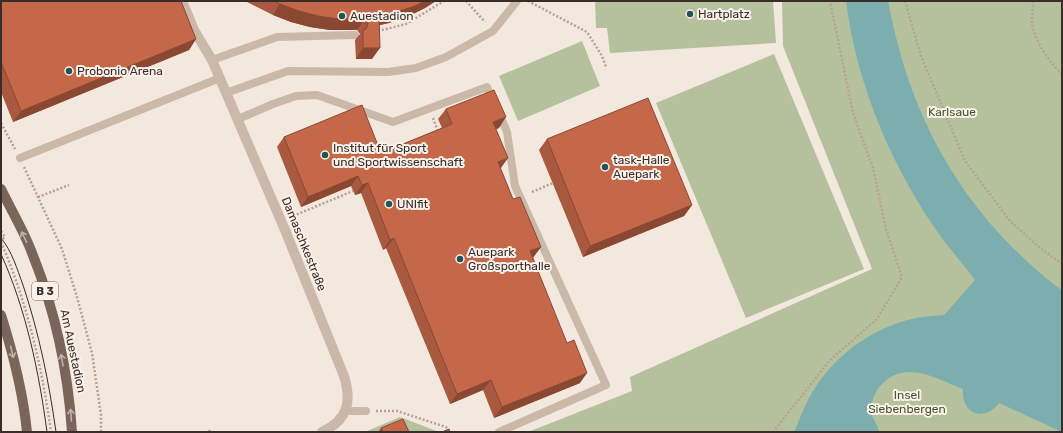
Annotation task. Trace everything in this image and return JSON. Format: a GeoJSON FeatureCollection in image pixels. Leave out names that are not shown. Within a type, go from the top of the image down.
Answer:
{"type":"FeatureCollection","features":[{"type":"Feature","properties":{"kind":"main road","name":"Am Auestadion"},"geometry":{"type":"LineString","coordinates":[[1,189],[32,252],[56,323],[70,399],[72,432]]}},
{"type":"Feature","properties":{"kind":"main road"},"geometry":{"type":"LineString","coordinates":[[1,315],[15,364],[25,409],[27,432]]}},
{"type":"Feature","properties":{"kind":"street","name":"Damaschkestraße"},"geometry":{"type":"LineString","coordinates":[[182,1],[194,30],[212,60],[220,78],[281,221],[344,376],[348,388],[346,411]]}},
{"type":"Feature","properties":{"kind":"street"},"geometry":{"type":"LineString","coordinates":[[322,432],[340,421],[346,411]]}},
{"type":"Feature","properties":{"kind":"lane"},"geometry":{"type":"LineString","coordinates":[[226,93],[288,71],[388,72],[416,68],[446,57],[493,31],[517,1]]}},
{"type":"Feature","properties":{"kind":"lane"},"geometry":{"type":"LineString","coordinates":[[212,60],[277,37],[354,35]]}},
{"type":"Feature","properties":{"kind":"lane"},"geometry":{"type":"LineString","coordinates":[[20,158],[220,78]]}},
{"type":"Feature","properties":{"kind":"lane"},"geometry":{"type":"LineString","coordinates":[[238,120],[273,104],[296,96],[317,95],[393,122],[487,87],[507,132],[515,186],[606,385],[499,432]]}},
{"type":"Feature","properties":{"kind":"lane"},"geometry":{"type":"LineString","coordinates":[[346,411],[366,411]]}},
{"type":"Feature","properties":{"kind":"path"},"geometry":{"type":"LineString","coordinates":[[377,31],[406,24],[444,1]]}},
{"type":"Feature","properties":{"kind":"path"},"geometry":{"type":"LineString","coordinates":[[466,1],[493,31]]}},
{"type":"Feature","properties":{"kind":"path"},"geometry":{"type":"LineString","coordinates":[[527,1],[587,32],[602,56],[606,67]]}},
{"type":"Feature","properties":{"kind":"path"},"geometry":{"type":"LineString","coordinates":[[773,432],[830,360],[877,319],[902,276],[886,229],[873,168],[853,113],[830,1]]}},
{"type":"Feature","properties":{"kind":"path"},"geometry":{"type":"LineString","coordinates":[[905,1],[921,56],[965,161],[1010,220],[1040,248],[1062,264]]}},
{"type":"Feature","properties":{"kind":"path"},"geometry":{"type":"LineString","coordinates":[[1033,1],[1032,24],[1041,48],[1056,69],[1062,74]]}},
{"type":"Feature","properties":{"kind":"path"},"geometry":{"type":"LineString","coordinates":[[429,109],[440,136]]}},
{"type":"Feature","properties":{"kind":"path"},"geometry":{"type":"LineString","coordinates":[[1,123],[20,158],[62,249],[92,353],[101,414],[101,432]]}},
{"type":"Feature","properties":{"kind":"path"},"geometry":{"type":"LineString","coordinates":[[520,197],[553,183]]}},
{"type":"Feature","properties":{"kind":"path"},"geometry":{"type":"LineString","coordinates":[[38,197],[69,185]]}},
{"type":"Feature","properties":{"kind":"path"},"geometry":{"type":"LineString","coordinates":[[281,221],[353,191]]}},
{"type":"Feature","properties":{"kind":"path"},"geometry":{"type":"LineString","coordinates":[[1,231],[4,237],[1,241],[12,266],[33,336],[46,398],[51,432]]}},
{"type":"Feature","properties":{"kind":"path"},"geometry":{"type":"LineString","coordinates":[[366,411],[397,411],[437,423],[446,427],[448,432]]}},
{"type":"Feature","properties":{"kind":"green space","name":"Hartplatz"},"geometry":{"type":"Polygon","coordinates":[[[595,1],[773,1],[776,43],[610,53],[607,28],[596,28],[595,1]]]}},
{"type":"Feature","properties":{"kind":"green space","name":"Karlsaue"},"geometry":{"type":"Polygon","coordinates":[[[782,1],[1062,1],[1062,432],[528,432],[632,391],[630,377],[872,269],[783,46],[782,1]]]}},
{"type":"Feature","properties":{"kind":"green space"},"geometry":{"type":"Polygon","coordinates":[[[582,41],[600,86],[518,121],[499,76],[582,41]]]}},
{"type":"Feature","properties":{"kind":"green space"},"geometry":{"type":"Polygon","coordinates":[[[774,54],[864,269],[746,318],[656,103],[774,54]]]}},
{"type":"Feature","properties":{"kind":"green space"},"geometry":{"type":"Polygon","coordinates":[[[400,417],[439,432],[365,432],[400,417]]]}},
{"type":"Feature","properties":{"kind":"water"},"geometry":{"type":"Polygon","coordinates":[[[846,1],[888,1],[905,70],[917,103],[948,165],[967,194],[989,222],[1025,260],[1062,290],[1062,432],[999,403],[987,413],[975,413],[966,405],[963,398],[963,389],[932,376],[911,372],[901,373],[891,377],[882,384],[875,393],[871,412],[879,432],[794,432],[807,402],[817,385],[837,361],[849,350],[875,333],[889,326],[904,321],[929,316],[944,315],[975,280],[942,239],[932,224],[916,199],[888,145],[876,117],[857,60],[846,1]]]}},
{"type":"Feature","properties":{"kind":"building","name":"Probonio Arena"},"geometry":{"type":"Polygon","coordinates":[[[1,1],[181,1],[196,39],[21,111],[1,62],[1,1]]]}},
{"type":"Feature","properties":{"kind":"building"},"geometry":{"type":"Polygon","coordinates":[[[274,1],[425,1],[415,6],[379,16],[380,48],[363,48],[363,30],[366,29],[368,24],[365,19],[338,19],[318,16],[299,11],[274,1]]]}},
{"type":"Feature","properties":{"kind":"building","name":"Auepark Großsporthalle"},"geometry":{"type":"Polygon","coordinates":[[[494,90],[506,117],[493,122],[508,158],[498,162],[513,199],[520,197],[541,247],[530,251],[567,343],[574,340],[587,373],[502,407],[491,380],[457,394],[394,238],[390,240],[368,183],[362,185],[358,176],[308,197],[284,137],[362,105],[381,153],[452,124],[446,109],[494,90]]]}},
{"type":"Feature","properties":{"kind":"building","name":"task-Halle Auepark"},"geometry":{"type":"Polygon","coordinates":[[[648,98],[692,205],[590,246],[547,139],[648,98]]]}},
{"type":"Feature","properties":{"kind":"building"},"geometry":{"type":"Polygon","coordinates":[[[403,419],[409,432],[383,432],[381,428],[403,419]]]}},
{"type":"Feature","properties":{"kind":"building"},"geometry":{"type":"Polygon","coordinates":[[[449,429],[450,432],[442,432],[449,429]]]}},
{"type":"Feature","properties":{"kind":"tram line"},"geometry":{"type":"LineString","coordinates":[[1,238],[14,260],[34,321],[47,376],[56,432]]}},
{"type":"Feature","properties":{"kind":"tram line"},"geometry":{"type":"LineString","coordinates":[[1,254],[18,297],[36,364],[47,432]]}},
{"type":"Feature","properties":{"kind":"place","name":"Hartplatz"},"geometry":{"type":"Point","coordinates":[690,14]}},
{"type":"Feature","properties":{"kind":"place","name":"Auestadion"},"geometry":{"type":"Point","coordinates":[342,16]}},
{"type":"Feature","properties":{"kind":"place","name":"Probonio Arena"},"geometry":{"type":"Point","coordinates":[69,71]}},
{"type":"Feature","properties":{"kind":"place","name":"Institut für Sport und Sportwissenschaft"},"geometry":{"type":"Point","coordinates":[325,155]}},
{"type":"Feature","properties":{"kind":"place","name":"task-Halle Auepark"},"geometry":{"type":"Point","coordinates":[605,167]}},
{"type":"Feature","properties":{"kind":"place","name":"UNIfit"},"geometry":{"type":"Point","coordinates":[389,204]}},
{"type":"Feature","properties":{"kind":"place","name":"Auepark Großsporthalle"},"geometry":{"type":"Point","coordinates":[460,259]}},
{"type":"Feature","properties":{"kind":"park label","name":"Insel Siebenbergen"},"geometry":{"type":"Point","coordinates":[907,402]}}]}
